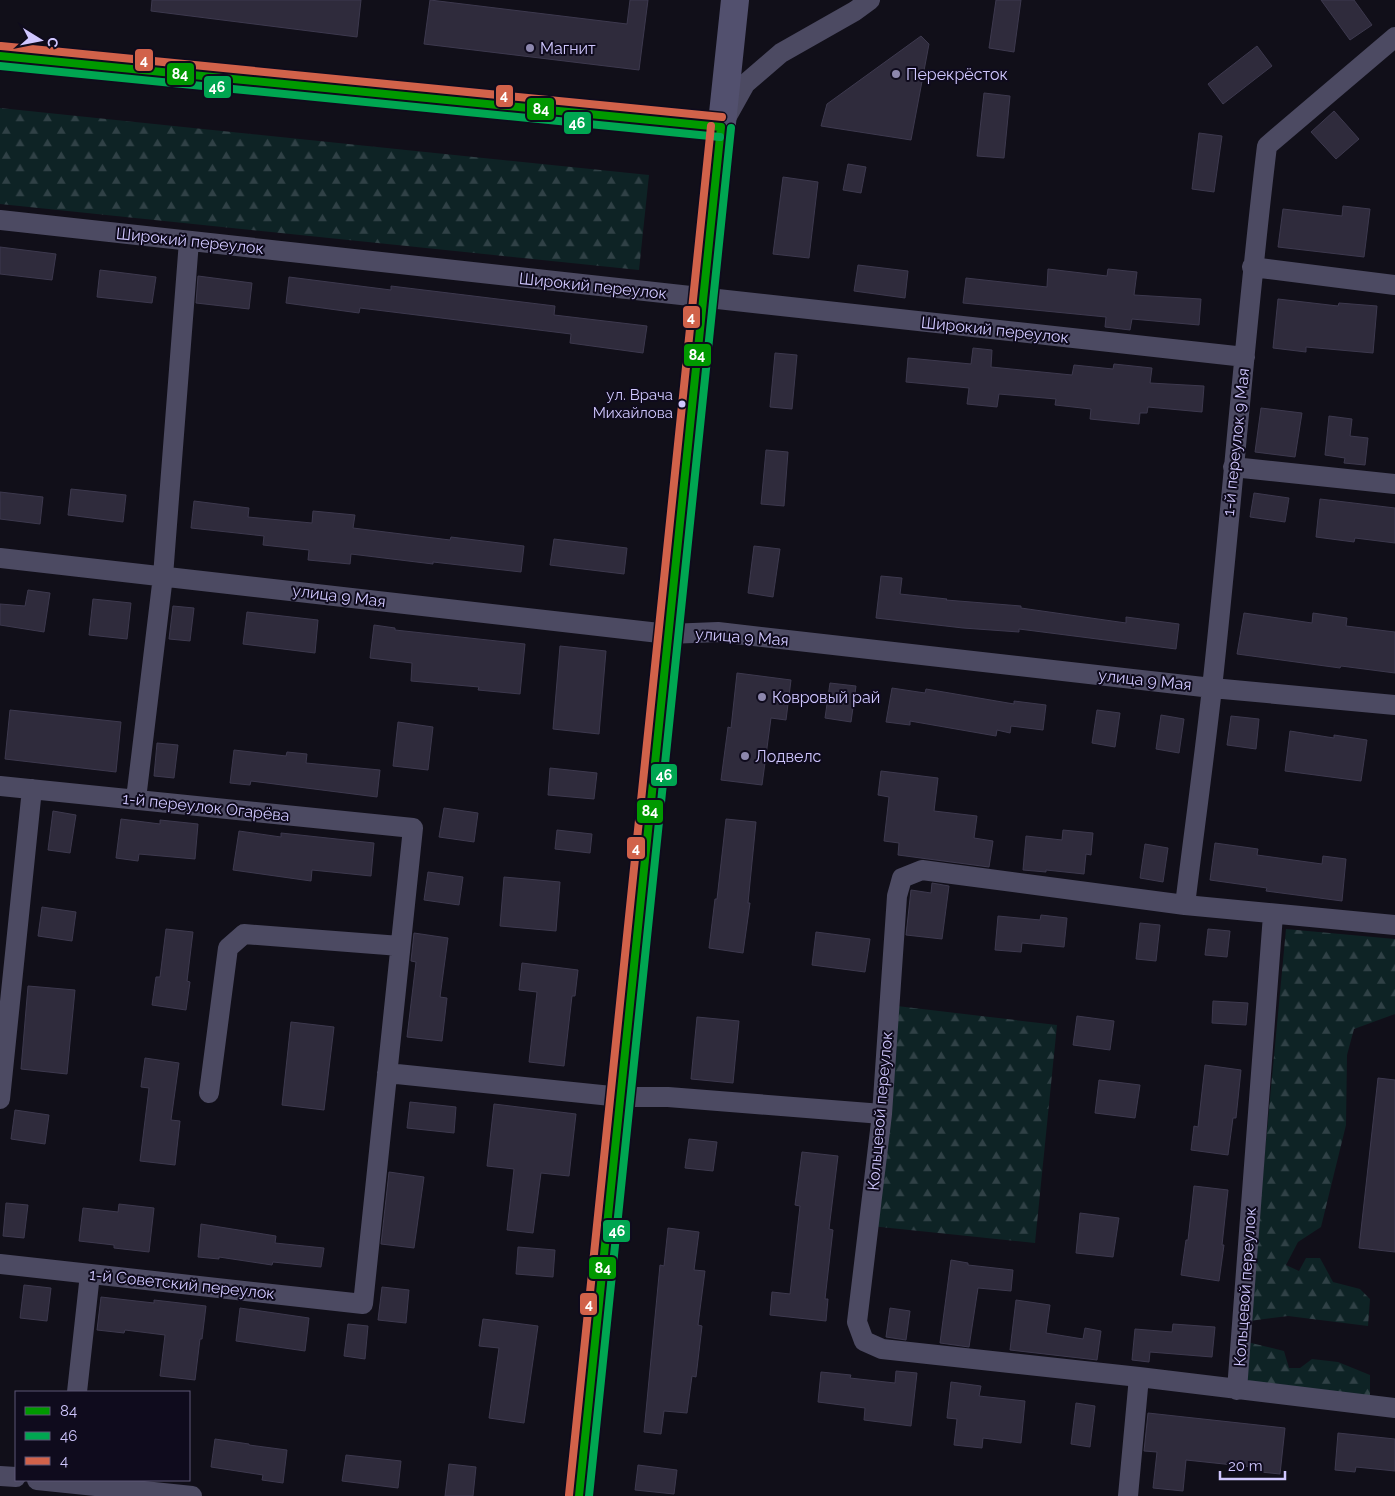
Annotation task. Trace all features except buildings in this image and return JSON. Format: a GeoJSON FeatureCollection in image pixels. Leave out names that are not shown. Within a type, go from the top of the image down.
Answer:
{"type":"FeatureCollection","features":[{"type":"Feature","properties":{"kind":"main road"},"geometry":{"type":"LineString","coordinates":[[579,1496],[735,0]]}},
{"type":"Feature","properties":{"kind":"main road"},"geometry":{"type":"LineString","coordinates":[[0,56],[721,127]]}},
{"type":"Feature","properties":{"kind":"street"},"geometry":{"type":"LineString","coordinates":[[721,127],[745,84],[781,53],[855,11],[870,0]]}},
{"type":"Feature","properties":{"kind":"street","name":"1-й переулок 9 Мая"},"geometry":{"type":"LineString","coordinates":[[1185,905],[1212,688],[1245,357],[1252,267],[1267,146],[1395,37]]}},
{"type":"Feature","properties":{"kind":"street","name":"Широкий переулок"},"geometry":{"type":"LineString","coordinates":[[0,220],[1245,357]]}},
{"type":"Feature","properties":{"kind":"street"},"geometry":{"type":"LineString","coordinates":[[136,799],[163,576],[189,241]]}},
{"type":"Feature","properties":{"kind":"street"},"geometry":{"type":"LineString","coordinates":[[1252,267],[1395,285]]}},
{"type":"Feature","properties":{"kind":"street"},"geometry":{"type":"LineString","coordinates":[[1233,467],[1395,484]]}},
{"type":"Feature","properties":{"kind":"street","name":"улица 9 Мая"},"geometry":{"type":"LineString","coordinates":[[0,558],[668,634],[718,632],[1212,688],[1395,705]]}},
{"type":"Feature","properties":{"kind":"street","name":"1-й переулок Огарёва"},"geometry":{"type":"LineString","coordinates":[[0,786],[413,828],[400,946]]}},
{"type":"Feature","properties":{"kind":"street"},"geometry":{"type":"LineString","coordinates":[[0,1099],[4,1023],[32,789]]}},
{"type":"Feature","properties":{"kind":"street","name":"Кольцевой переулок"},"geometry":{"type":"LineString","coordinates":[[1395,925],[1273,915],[1185,905],[922,870],[902,878],[898,896],[882,1114],[857,1322],[864,1341],[882,1349],[1139,1377],[1395,1408]]}},
{"type":"Feature","properties":{"kind":"street","name":"Кольцевой переулок"},"geometry":{"type":"LineString","coordinates":[[1237,1390],[1273,915]]}},
{"type":"Feature","properties":{"kind":"street"},"geometry":{"type":"LineString","coordinates":[[209,1093],[228,948],[244,934],[400,946],[387,1073],[621,1097],[668,1097],[882,1114]]}},
{"type":"Feature","properties":{"kind":"street","name":"1-й Советский переулок"},"geometry":{"type":"LineString","coordinates":[[0,1264],[363,1304],[387,1073]]}},
{"type":"Feature","properties":{"kind":"street"},"geometry":{"type":"LineString","coordinates":[[77,1391],[90,1274]]}},
{"type":"Feature","properties":{"kind":"street"},"geometry":{"type":"LineString","coordinates":[[1128,1496],[1139,1377]]}},
{"type":"Feature","properties":{"kind":"street"},"geometry":{"type":"LineString","coordinates":[[0,1476],[15,1477]]}},
{"type":"Feature","properties":{"kind":"street"},"geometry":{"type":"LineString","coordinates":[[42,1481],[66,1486],[192,1496]]}},
{"type":"Feature","properties":{"kind":"green space"},"geometry":{"type":"Polygon","coordinates":[[[0,108],[649,175],[639,270],[0,204],[0,108]]]}},
{"type":"Feature","properties":{"kind":"green space"},"geometry":{"type":"Polygon","coordinates":[[[1286,929],[1395,939],[1395,1014],[1354,1029],[1347,1055],[1346,1125],[1321,1227],[1298,1242],[1286,1265],[1299,1271],[1306,1258],[1320,1258],[1333,1282],[1360,1289],[1370,1299],[1368,1326],[1288,1316],[1249,1321],[1286,929]]]}},
{"type":"Feature","properties":{"kind":"green space"},"geometry":{"type":"Polygon","coordinates":[[[897,1006],[1057,1025],[1035,1243],[871,1226],[897,1006]]]}},
{"type":"Feature","properties":{"kind":"green space"},"geometry":{"type":"Polygon","coordinates":[[[1247,1342],[1284,1351],[1289,1368],[1300,1368],[1312,1359],[1338,1362],[1370,1375],[1370,1400],[1243,1389],[1247,1342]]]}},
{"type":"Feature","properties":{"kind":"transit line","name":"4"},"geometry":{"type":"LineString","coordinates":[[1,46],[722,117]]}},
{"type":"Feature","properties":{"kind":"transit line","name":"84"},"geometry":{"type":"LineString","coordinates":[[0,56],[721,127]]}},
{"type":"Feature","properties":{"kind":"transit line","name":"46"},"geometry":{"type":"LineString","coordinates":[[0,66],[720,137]]}},
{"type":"Feature","properties":{"kind":"transit line","name":"4"},"geometry":{"type":"LineString","coordinates":[[569,1495],[711,126]]}},
{"type":"Feature","properties":{"kind":"transit line","name":"84"},"geometry":{"type":"LineString","coordinates":[[579,1496],[721,127]]}},
{"type":"Feature","properties":{"kind":"transit line","name":"46"},"geometry":{"type":"LineString","coordinates":[[589,1496],[731,128]]}},
{"type":"Feature","properties":{"kind":"place","name":"Магнит"},"geometry":{"type":"Point","coordinates":[530,48]}},
{"type":"Feature","properties":{"kind":"place","name":"Перекрёсток"},"geometry":{"type":"Point","coordinates":[896,74]}},
{"type":"Feature","properties":{"kind":"place","name":"ул. Врача Михайлова"},"geometry":{"type":"Point","coordinates":[682,404]}},
{"type":"Feature","properties":{"kind":"place","name":"Ковровый рай"},"geometry":{"type":"Point","coordinates":[762,697]}},
{"type":"Feature","properties":{"kind":"place","name":"Лодвелс"},"geometry":{"type":"Point","coordinates":[745,756]}}]}
